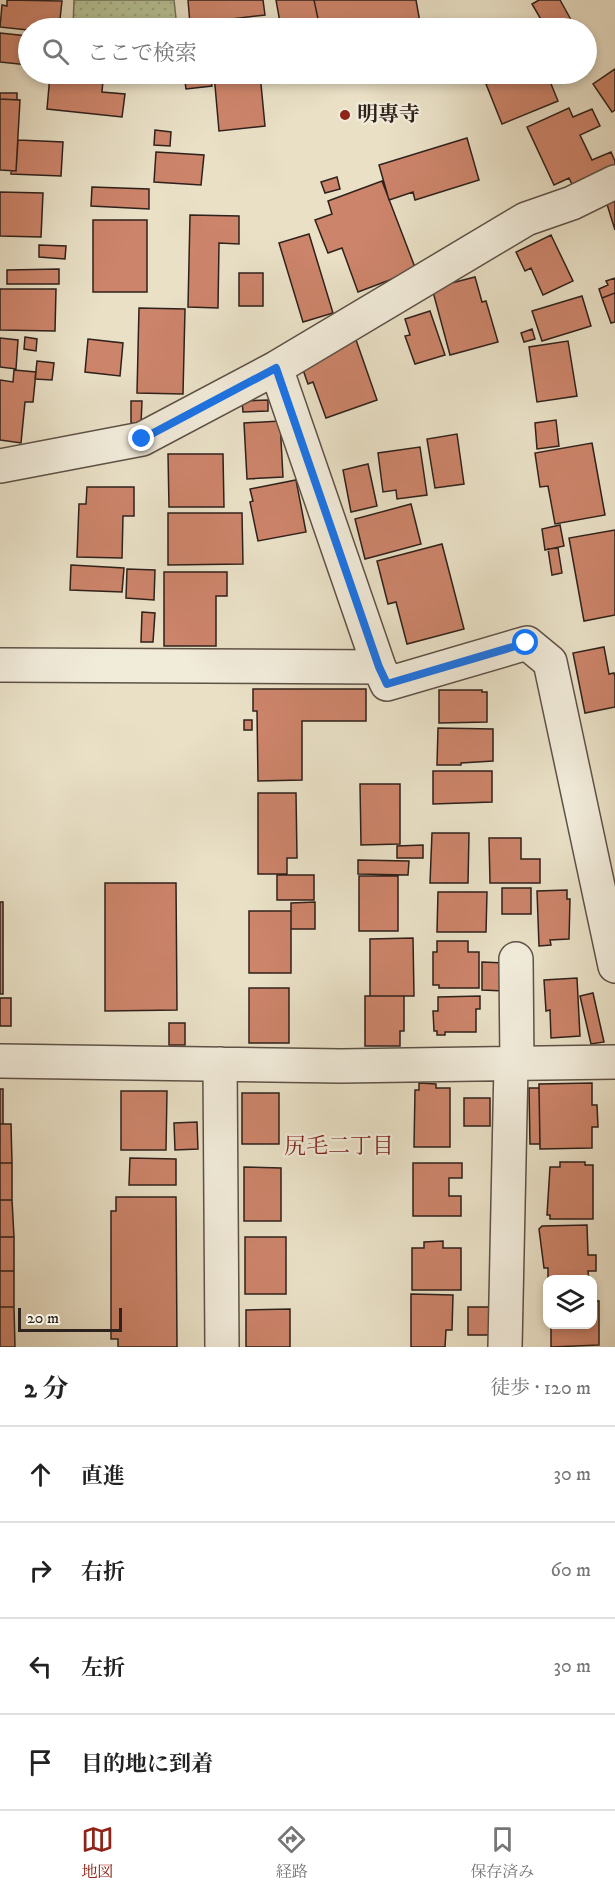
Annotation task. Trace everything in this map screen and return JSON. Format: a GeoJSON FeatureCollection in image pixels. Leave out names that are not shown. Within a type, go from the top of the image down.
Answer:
{"type":"FeatureCollection","features":[{"type":"Feature","properties":{"kind":"street"},"geometry":{"type":"LineString","coordinates":[[0,466],[142,439],[276,368],[526,219],[572,203],[615,182]]}},
{"type":"Feature","properties":{"kind":"street"},"geometry":{"type":"LineString","coordinates":[[276,368],[379,667],[387,684],[526,643],[550,662],[615,966]]}},
{"type":"Feature","properties":{"kind":"street"},"geometry":{"type":"LineString","coordinates":[[0,665],[379,667]]}},
{"type":"Feature","properties":{"kind":"street"},"geometry":{"type":"LineString","coordinates":[[505,1347],[516,958]]}},
{"type":"Feature","properties":{"kind":"street"},"geometry":{"type":"LineString","coordinates":[[0,1061],[514,1065],[615,1062]]}},
{"type":"Feature","properties":{"kind":"street"},"geometry":{"type":"LineString","coordinates":[[220,1064],[222,1347]]}},
{"type":"Feature","properties":{"kind":"green space"},"geometry":{"type":"Polygon","coordinates":[[[74,0],[174,0],[176,18],[73,18],[74,0]]]}},
{"type":"Feature","properties":{"kind":"building"},"geometry":{"type":"Polygon","coordinates":[[[7,0],[62,1],[60,18],[18,18],[18,29],[0,27],[2,5],[7,6],[7,0]]]}},
{"type":"Feature","properties":{"kind":"building"},"geometry":{"type":"Polygon","coordinates":[[[188,0],[263,0],[265,15],[240,18],[190,18],[188,0]]]}},
{"type":"Feature","properties":{"kind":"building"},"geometry":{"type":"Polygon","coordinates":[[[276,0],[314,0],[318,18],[279,18],[276,0]]]}},
{"type":"Feature","properties":{"kind":"building"},"geometry":{"type":"Polygon","coordinates":[[[314,0],[416,0],[419,18],[318,18],[314,0]]]}},
{"type":"Feature","properties":{"kind":"building"},"geometry":{"type":"Polygon","coordinates":[[[539,0],[560,0],[570,18],[540,18],[532,4],[539,0]]]}},
{"type":"Feature","properties":{"kind":"building"},"geometry":{"type":"Polygon","coordinates":[[[0,33],[18,35],[18,64],[0,62],[0,33]]]}},
{"type":"Feature","properties":{"kind":"building"},"geometry":{"type":"Polygon","coordinates":[[[615,69],[615,110],[612,112],[593,84],[597,84],[597,81],[615,69]]]}},
{"type":"Feature","properties":{"kind":"building"},"geometry":{"type":"Polygon","coordinates":[[[49,84],[103,84],[102,92],[125,94],[122,117],[47,109],[49,84]]]}},
{"type":"Feature","properties":{"kind":"building"},"geometry":{"type":"Polygon","coordinates":[[[185,84],[212,84],[212,86],[186,89],[185,84]]]}},
{"type":"Feature","properties":{"kind":"building"},"geometry":{"type":"Polygon","coordinates":[[[215,84],[261,84],[265,126],[219,131],[215,84]]]}},
{"type":"Feature","properties":{"kind":"building"},"geometry":{"type":"Polygon","coordinates":[[[486,84],[551,84],[558,101],[502,124],[486,84]]]}},
{"type":"Feature","properties":{"kind":"building"},"geometry":{"type":"Polygon","coordinates":[[[0,93],[17,93],[17,100],[0,99],[0,93]]]}},
{"type":"Feature","properties":{"kind":"building"},"geometry":{"type":"Polygon","coordinates":[[[0,99],[20,100],[16,171],[0,170],[0,99]]]}},
{"type":"Feature","properties":{"kind":"building"},"geometry":{"type":"Polygon","coordinates":[[[569,108],[573,117],[592,109],[600,126],[580,135],[592,160],[611,152],[615,161],[615,175],[576,193],[569,178],[554,185],[527,127],[569,108]]]}},
{"type":"Feature","properties":{"kind":"building"},"geometry":{"type":"Polygon","coordinates":[[[155,130],[171,132],[170,146],[154,145],[155,130]]]}},
{"type":"Feature","properties":{"kind":"building"},"geometry":{"type":"Polygon","coordinates":[[[467,138],[479,180],[415,200],[413,192],[389,200],[379,165],[467,138]]]}},
{"type":"Feature","properties":{"kind":"building"},"geometry":{"type":"Polygon","coordinates":[[[18,140],[63,142],[61,176],[11,174],[11,171],[16,171],[18,140]]]}},
{"type":"Feature","properties":{"kind":"building"},"geometry":{"type":"Polygon","coordinates":[[[156,152],[204,155],[201,185],[154,182],[156,152]]]}},
{"type":"Feature","properties":{"kind":"building"},"geometry":{"type":"Polygon","coordinates":[[[337,177],[340,189],[325,193],[321,182],[337,177]]]}},
{"type":"Feature","properties":{"kind":"building"},"geometry":{"type":"Polygon","coordinates":[[[382,181],[416,270],[358,292],[342,248],[328,253],[315,220],[332,214],[328,201],[382,181]]]}},
{"type":"Feature","properties":{"kind":"building"},"geometry":{"type":"Polygon","coordinates":[[[92,187],[149,189],[149,209],[91,206],[92,187]]]}},
{"type":"Feature","properties":{"kind":"building"},"geometry":{"type":"Polygon","coordinates":[[[0,192],[43,193],[41,237],[0,236],[0,192]]]}},
{"type":"Feature","properties":{"kind":"building"},"geometry":{"type":"Polygon","coordinates":[[[615,198],[615,230],[606,201],[615,198]]]}},
{"type":"Feature","properties":{"kind":"building"},"geometry":{"type":"Polygon","coordinates":[[[190,215],[239,216],[239,244],[219,243],[218,308],[188,307],[190,215]]]}},
{"type":"Feature","properties":{"kind":"building"},"geometry":{"type":"Polygon","coordinates":[[[93,220],[147,220],[147,292],[93,292],[93,220]]]}},
{"type":"Feature","properties":{"kind":"building"},"geometry":{"type":"Polygon","coordinates":[[[309,234],[333,313],[303,322],[279,243],[309,234]]]}},
{"type":"Feature","properties":{"kind":"building"},"geometry":{"type":"Polygon","coordinates":[[[551,235],[573,281],[543,295],[531,268],[525,271],[516,252],[551,235]]]}},
{"type":"Feature","properties":{"kind":"building"},"geometry":{"type":"Polygon","coordinates":[[[39,245],[66,246],[65,259],[39,257],[39,245]]]}},
{"type":"Feature","properties":{"kind":"building"},"geometry":{"type":"Polygon","coordinates":[[[59,269],[59,284],[7,284],[7,270],[59,269]]]}},
{"type":"Feature","properties":{"kind":"building"},"geometry":{"type":"Polygon","coordinates":[[[239,273],[263,273],[263,306],[239,306],[239,273]]]}},
{"type":"Feature","properties":{"kind":"building"},"geometry":{"type":"Polygon","coordinates":[[[475,277],[482,302],[486,301],[498,342],[450,355],[432,288],[475,277]]]}},
{"type":"Feature","properties":{"kind":"building"},"geometry":{"type":"Polygon","coordinates":[[[615,278],[615,293],[602,298],[599,289],[608,285],[606,281],[615,278]]]}},
{"type":"Feature","properties":{"kind":"building"},"geometry":{"type":"Polygon","coordinates":[[[0,289],[56,289],[55,331],[0,330],[0,289]]]}},
{"type":"Feature","properties":{"kind":"building"},"geometry":{"type":"Polygon","coordinates":[[[615,293],[615,322],[611,323],[602,298],[615,293]]]}},
{"type":"Feature","properties":{"kind":"building"},"geometry":{"type":"Polygon","coordinates":[[[582,296],[591,326],[542,341],[532,311],[582,296]]]}},
{"type":"Feature","properties":{"kind":"building"},"geometry":{"type":"Polygon","coordinates":[[[139,308],[185,309],[183,394],[137,393],[139,308]]]}},
{"type":"Feature","properties":{"kind":"building"},"geometry":{"type":"Polygon","coordinates":[[[430,311],[445,355],[415,364],[405,336],[410,335],[405,319],[430,311]]]}},
{"type":"Feature","properties":{"kind":"building"},"geometry":{"type":"Polygon","coordinates":[[[532,329],[535,339],[524,342],[521,333],[532,329]]]}},
{"type":"Feature","properties":{"kind":"building"},"geometry":{"type":"Polygon","coordinates":[[[25,337],[37,339],[36,351],[24,349],[25,337]]]}},
{"type":"Feature","properties":{"kind":"building"},"geometry":{"type":"Polygon","coordinates":[[[355,337],[377,400],[326,418],[313,382],[308,384],[302,367],[355,337]]]}},
{"type":"Feature","properties":{"kind":"building"},"geometry":{"type":"Polygon","coordinates":[[[0,338],[18,340],[16,369],[0,367],[0,338]]]}},
{"type":"Feature","properties":{"kind":"building"},"geometry":{"type":"Polygon","coordinates":[[[88,339],[123,343],[120,376],[85,372],[88,339]]]}},
{"type":"Feature","properties":{"kind":"building"},"geometry":{"type":"Polygon","coordinates":[[[568,341],[577,396],[537,402],[529,347],[568,341]]]}},
{"type":"Feature","properties":{"kind":"building"},"geometry":{"type":"Polygon","coordinates":[[[37,361],[54,363],[52,380],[35,379],[37,361]]]}},
{"type":"Feature","properties":{"kind":"building"},"geometry":{"type":"Polygon","coordinates":[[[14,370],[36,372],[33,402],[25,402],[21,443],[0,440],[0,380],[13,382],[14,370]]]}},
{"type":"Feature","properties":{"kind":"building"},"geometry":{"type":"Polygon","coordinates":[[[268,400],[268,411],[243,412],[242,401],[268,400]]]}},
{"type":"Feature","properties":{"kind":"building"},"geometry":{"type":"Polygon","coordinates":[[[131,401],[142,401],[141,424],[131,423],[131,401]]]}},
{"type":"Feature","properties":{"kind":"building"},"geometry":{"type":"Polygon","coordinates":[[[556,420],[559,446],[537,449],[535,423],[556,420]]]}},
{"type":"Feature","properties":{"kind":"building"},"geometry":{"type":"Polygon","coordinates":[[[280,421],[283,477],[247,479],[244,423],[280,421]]]}},
{"type":"Feature","properties":{"kind":"building"},"geometry":{"type":"Polygon","coordinates":[[[457,434],[464,484],[435,488],[427,439],[457,434]]]}},
{"type":"Feature","properties":{"kind":"building"},"geometry":{"type":"Polygon","coordinates":[[[592,443],[605,515],[555,524],[548,486],[540,487],[535,453],[592,443]]]}},
{"type":"Feature","properties":{"kind":"building"},"geometry":{"type":"Polygon","coordinates":[[[420,447],[427,495],[397,499],[396,490],[383,492],[378,453],[420,447]]]}},
{"type":"Feature","properties":{"kind":"building"},"geometry":{"type":"Polygon","coordinates":[[[168,454],[223,454],[224,507],[169,507],[168,454]]]}},
{"type":"Feature","properties":{"kind":"building"},"geometry":{"type":"Polygon","coordinates":[[[368,464],[377,506],[351,512],[343,470],[368,464]]]}},
{"type":"Feature","properties":{"kind":"building"},"geometry":{"type":"Polygon","coordinates":[[[296,480],[306,532],[258,541],[250,502],[253,501],[250,489],[296,480]]]}},
{"type":"Feature","properties":{"kind":"building"},"geometry":{"type":"Polygon","coordinates":[[[87,487],[134,487],[134,516],[123,516],[122,558],[77,557],[79,504],[86,504],[87,487]]]}},
{"type":"Feature","properties":{"kind":"building"},"geometry":{"type":"Polygon","coordinates":[[[411,504],[421,544],[365,559],[355,519],[411,504]]]}},
{"type":"Feature","properties":{"kind":"building"},"geometry":{"type":"Polygon","coordinates":[[[168,513],[242,513],[243,564],[168,565],[168,513]]]}},
{"type":"Feature","properties":{"kind":"building"},"geometry":{"type":"Polygon","coordinates":[[[560,525],[564,546],[545,550],[542,529],[560,525]]]}},
{"type":"Feature","properties":{"kind":"building"},"geometry":{"type":"Polygon","coordinates":[[[615,530],[615,615],[584,621],[569,538],[615,530]]]}},
{"type":"Feature","properties":{"kind":"building"},"geometry":{"type":"Polygon","coordinates":[[[442,544],[464,629],[407,644],[396,602],[388,604],[377,561],[442,544]]]}},
{"type":"Feature","properties":{"kind":"building"},"geometry":{"type":"Polygon","coordinates":[[[558,548],[562,573],[552,575],[548,549],[558,548]]]}},
{"type":"Feature","properties":{"kind":"building"},"geometry":{"type":"Polygon","coordinates":[[[71,565],[124,568],[122,592],[70,590],[71,565]]]}},
{"type":"Feature","properties":{"kind":"building"},"geometry":{"type":"Polygon","coordinates":[[[127,569],[155,570],[154,600],[126,598],[127,569]]]}},
{"type":"Feature","properties":{"kind":"building"},"geometry":{"type":"Polygon","coordinates":[[[164,572],[227,572],[227,596],[216,596],[216,646],[164,646],[164,572]]]}},
{"type":"Feature","properties":{"kind":"building"},"geometry":{"type":"Polygon","coordinates":[[[142,612],[155,613],[153,642],[141,642],[142,612]]]}},
{"type":"Feature","properties":{"kind":"building"},"geometry":{"type":"Polygon","coordinates":[[[604,647],[609,674],[614,673],[615,677],[615,707],[585,713],[573,653],[604,647]]]}},
{"type":"Feature","properties":{"kind":"building"},"geometry":{"type":"Polygon","coordinates":[[[253,689],[366,689],[366,721],[302,721],[302,780],[258,781],[257,711],[253,711],[253,689]]]}},
{"type":"Feature","properties":{"kind":"building"},"geometry":{"type":"Polygon","coordinates":[[[439,690],[487,692],[487,722],[439,723],[439,690]]]}},
{"type":"Feature","properties":{"kind":"building"},"geometry":{"type":"Polygon","coordinates":[[[244,720],[252,720],[252,730],[244,730],[244,720]]]}},
{"type":"Feature","properties":{"kind":"building"},"geometry":{"type":"Polygon","coordinates":[[[438,728],[493,729],[493,761],[437,765],[438,728]]]}},
{"type":"Feature","properties":{"kind":"building"},"geometry":{"type":"Polygon","coordinates":[[[433,771],[492,771],[492,802],[433,804],[433,771]]]}},
{"type":"Feature","properties":{"kind":"building"},"geometry":{"type":"Polygon","coordinates":[[[360,784],[400,784],[400,844],[361,845],[360,784]]]}},
{"type":"Feature","properties":{"kind":"building"},"geometry":{"type":"Polygon","coordinates":[[[258,793],[296,793],[297,858],[287,858],[287,874],[258,874],[258,793]]]}},
{"type":"Feature","properties":{"kind":"building"},"geometry":{"type":"Polygon","coordinates":[[[432,833],[469,833],[468,883],[430,883],[432,833]]]}},
{"type":"Feature","properties":{"kind":"building"},"geometry":{"type":"Polygon","coordinates":[[[489,838],[521,838],[521,859],[540,859],[540,883],[490,883],[489,838]]]}},
{"type":"Feature","properties":{"kind":"building"},"geometry":{"type":"Polygon","coordinates":[[[423,845],[423,858],[397,858],[397,846],[423,845]]]}},
{"type":"Feature","properties":{"kind":"building"},"geometry":{"type":"Polygon","coordinates":[[[358,860],[409,861],[408,875],[358,874],[358,860]]]}},
{"type":"Feature","properties":{"kind":"building"},"geometry":{"type":"Polygon","coordinates":[[[277,875],[314,875],[314,900],[277,900],[277,875]]]}},
{"type":"Feature","properties":{"kind":"building"},"geometry":{"type":"Polygon","coordinates":[[[359,876],[398,876],[398,931],[359,931],[359,876]]]}},
{"type":"Feature","properties":{"kind":"building"},"geometry":{"type":"Polygon","coordinates":[[[105,883],[176,883],[177,1010],[105,1011],[105,883]]]}},
{"type":"Feature","properties":{"kind":"building"},"geometry":{"type":"Polygon","coordinates":[[[502,888],[531,888],[531,914],[502,914],[502,888]]]}},
{"type":"Feature","properties":{"kind":"building"},"geometry":{"type":"Polygon","coordinates":[[[567,890],[567,899],[570,899],[569,939],[550,940],[551,945],[539,946],[537,891],[567,890]]]}},
{"type":"Feature","properties":{"kind":"building"},"geometry":{"type":"Polygon","coordinates":[[[438,892],[487,892],[486,932],[437,932],[438,892]]]}},
{"type":"Feature","properties":{"kind":"building"},"geometry":{"type":"Polygon","coordinates":[[[0,902],[3,902],[3,994],[0,994],[0,902]]]}},
{"type":"Feature","properties":{"kind":"building"},"geometry":{"type":"Polygon","coordinates":[[[315,902],[315,929],[291,929],[291,903],[315,902]]]}},
{"type":"Feature","properties":{"kind":"building"},"geometry":{"type":"Polygon","coordinates":[[[249,911],[291,911],[291,973],[249,973],[249,911]]]}},
{"type":"Feature","properties":{"kind":"building"},"geometry":{"type":"Polygon","coordinates":[[[413,938],[414,996],[370,996],[370,939],[413,938]]]}},
{"type":"Feature","properties":{"kind":"building"},"geometry":{"type":"Polygon","coordinates":[[[437,941],[468,941],[468,952],[479,952],[479,988],[439,988],[439,985],[433,985],[433,952],[437,952],[437,941]]]}},
{"type":"Feature","properties":{"kind":"building"},"geometry":{"type":"Polygon","coordinates":[[[482,962],[505,963],[504,991],[482,990],[482,962]]]}},
{"type":"Feature","properties":{"kind":"building"},"geometry":{"type":"Polygon","coordinates":[[[577,978],[580,1036],[551,1038],[550,1010],[546,1011],[544,980],[577,978]]]}},
{"type":"Feature","properties":{"kind":"building"},"geometry":{"type":"Polygon","coordinates":[[[249,988],[289,988],[289,1043],[249,1043],[249,988]]]}},
{"type":"Feature","properties":{"kind":"building"},"geometry":{"type":"Polygon","coordinates":[[[593,993],[604,1042],[591,1044],[580,996],[593,993]]]}},
{"type":"Feature","properties":{"kind":"building"},"geometry":{"type":"Polygon","coordinates":[[[365,996],[404,996],[404,1031],[400,1031],[400,1046],[365,1046],[365,996]]]}},
{"type":"Feature","properties":{"kind":"building"},"geometry":{"type":"Polygon","coordinates":[[[480,996],[480,1009],[476,1009],[476,1032],[445,1032],[445,1035],[437,1035],[437,1031],[434,1031],[433,1011],[438,1011],[438,997],[480,996]]]}},
{"type":"Feature","properties":{"kind":"building"},"geometry":{"type":"Polygon","coordinates":[[[0,998],[11,998],[11,1026],[0,1026],[0,998]]]}},
{"type":"Feature","properties":{"kind":"building"},"geometry":{"type":"Polygon","coordinates":[[[169,1023],[185,1023],[185,1045],[169,1045],[169,1023]]]}},
{"type":"Feature","properties":{"kind":"building"},"geometry":{"type":"Polygon","coordinates":[[[419,1083],[436,1084],[436,1088],[450,1088],[450,1147],[414,1147],[415,1090],[419,1090],[419,1083]]]}},
{"type":"Feature","properties":{"kind":"building"},"geometry":{"type":"Polygon","coordinates":[[[592,1083],[592,1105],[597,1105],[598,1127],[592,1127],[592,1148],[540,1149],[539,1084],[592,1083]]]}},
{"type":"Feature","properties":{"kind":"building"},"geometry":{"type":"Polygon","coordinates":[[[529,1088],[539,1088],[540,1144],[530,1144],[529,1088]]]}},
{"type":"Feature","properties":{"kind":"building"},"geometry":{"type":"Polygon","coordinates":[[[0,1089],[3,1089],[3,1124],[0,1124],[0,1089]]]}},
{"type":"Feature","properties":{"kind":"building"},"geometry":{"type":"Polygon","coordinates":[[[121,1091],[167,1091],[166,1150],[121,1150],[121,1091]]]}},
{"type":"Feature","properties":{"kind":"building"},"geometry":{"type":"Polygon","coordinates":[[[242,1093],[279,1093],[279,1144],[242,1144],[242,1093]]]}},
{"type":"Feature","properties":{"kind":"building"},"geometry":{"type":"Polygon","coordinates":[[[464,1098],[490,1098],[490,1126],[464,1126],[464,1098]]]}},
{"type":"Feature","properties":{"kind":"building"},"geometry":{"type":"Polygon","coordinates":[[[197,1122],[198,1149],[175,1150],[174,1123],[197,1122]]]}},
{"type":"Feature","properties":{"kind":"building"},"geometry":{"type":"Polygon","coordinates":[[[0,1124],[11,1124],[12,1163],[0,1163],[0,1124]]]}},
{"type":"Feature","properties":{"kind":"building"},"geometry":{"type":"Polygon","coordinates":[[[130,1158],[176,1159],[176,1185],[129,1185],[130,1158]]]}},
{"type":"Feature","properties":{"kind":"building"},"geometry":{"type":"Polygon","coordinates":[[[560,1162],[585,1162],[585,1165],[593,1165],[593,1219],[550,1219],[550,1215],[547,1215],[550,1167],[560,1167],[560,1162]]]}},
{"type":"Feature","properties":{"kind":"building"},"geometry":{"type":"Polygon","coordinates":[[[0,1163],[12,1163],[12,1200],[0,1200],[0,1163]]]}},
{"type":"Feature","properties":{"kind":"building"},"geometry":{"type":"Polygon","coordinates":[[[413,1163],[462,1163],[462,1178],[449,1178],[449,1196],[461,1196],[461,1216],[413,1216],[413,1163]]]}},
{"type":"Feature","properties":{"kind":"building"},"geometry":{"type":"Polygon","coordinates":[[[244,1167],[281,1168],[281,1221],[244,1221],[244,1167]]]}},
{"type":"Feature","properties":{"kind":"building"},"geometry":{"type":"Polygon","coordinates":[[[116,1197],[176,1197],[177,1347],[118,1347],[118,1339],[111,1339],[111,1211],[116,1211],[116,1197]]]}},
{"type":"Feature","properties":{"kind":"building"},"geometry":{"type":"Polygon","coordinates":[[[0,1200],[12,1200],[14,1237],[0,1237],[0,1200]]]}},
{"type":"Feature","properties":{"kind":"building"},"geometry":{"type":"Polygon","coordinates":[[[587,1225],[588,1255],[596,1255],[596,1271],[588,1271],[588,1275],[548,1275],[548,1268],[544,1268],[539,1229],[542,1226],[587,1225]]]}},
{"type":"Feature","properties":{"kind":"building"},"geometry":{"type":"Polygon","coordinates":[[[0,1237],[14,1237],[14,1271],[0,1271],[0,1237]]]}},
{"type":"Feature","properties":{"kind":"building"},"geometry":{"type":"Polygon","coordinates":[[[245,1237],[286,1237],[286,1294],[245,1294],[245,1237]]]}},
{"type":"Feature","properties":{"kind":"building"},"geometry":{"type":"Polygon","coordinates":[[[443,1241],[443,1248],[461,1248],[461,1290],[412,1290],[412,1248],[424,1248],[424,1242],[443,1241]]]}},
{"type":"Feature","properties":{"kind":"building"},"geometry":{"type":"Polygon","coordinates":[[[0,1271],[14,1271],[14,1307],[0,1307],[0,1271]]]}},
{"type":"Feature","properties":{"kind":"building"},"geometry":{"type":"Polygon","coordinates":[[[411,1294],[453,1295],[452,1330],[446,1330],[445,1347],[411,1347],[411,1294]]]}},
{"type":"Feature","properties":{"kind":"building"},"geometry":{"type":"Polygon","coordinates":[[[597,1301],[599,1301],[599,1345],[551,1347],[551,1329],[597,1329],[597,1301]]]}},
{"type":"Feature","properties":{"kind":"building"},"geometry":{"type":"Polygon","coordinates":[[[0,1307],[14,1307],[15,1347],[0,1347],[0,1307]]]}},
{"type":"Feature","properties":{"kind":"building"},"geometry":{"type":"Polygon","coordinates":[[[468,1307],[491,1307],[491,1335],[468,1335],[468,1307]]]}},
{"type":"Feature","properties":{"kind":"building"},"geometry":{"type":"Polygon","coordinates":[[[290,1309],[290,1347],[246,1347],[246,1310],[290,1309]]]}},
{"type":"Feature","properties":{"kind":"place","name":"明專寺"},"geometry":{"type":"Point","coordinates":[345,115]}},
{"type":"Feature","properties":{"kind":"district","name":"尻毛二丁目"},"geometry":{"type":"Point","coordinates":[339,1146]}},
{"type":"Feature","properties":{"kind":"route"},"geometry":{"type":"LineString","coordinates":[[142,439],[276,368],[379,667],[387,684],[526,643]]}}]}
